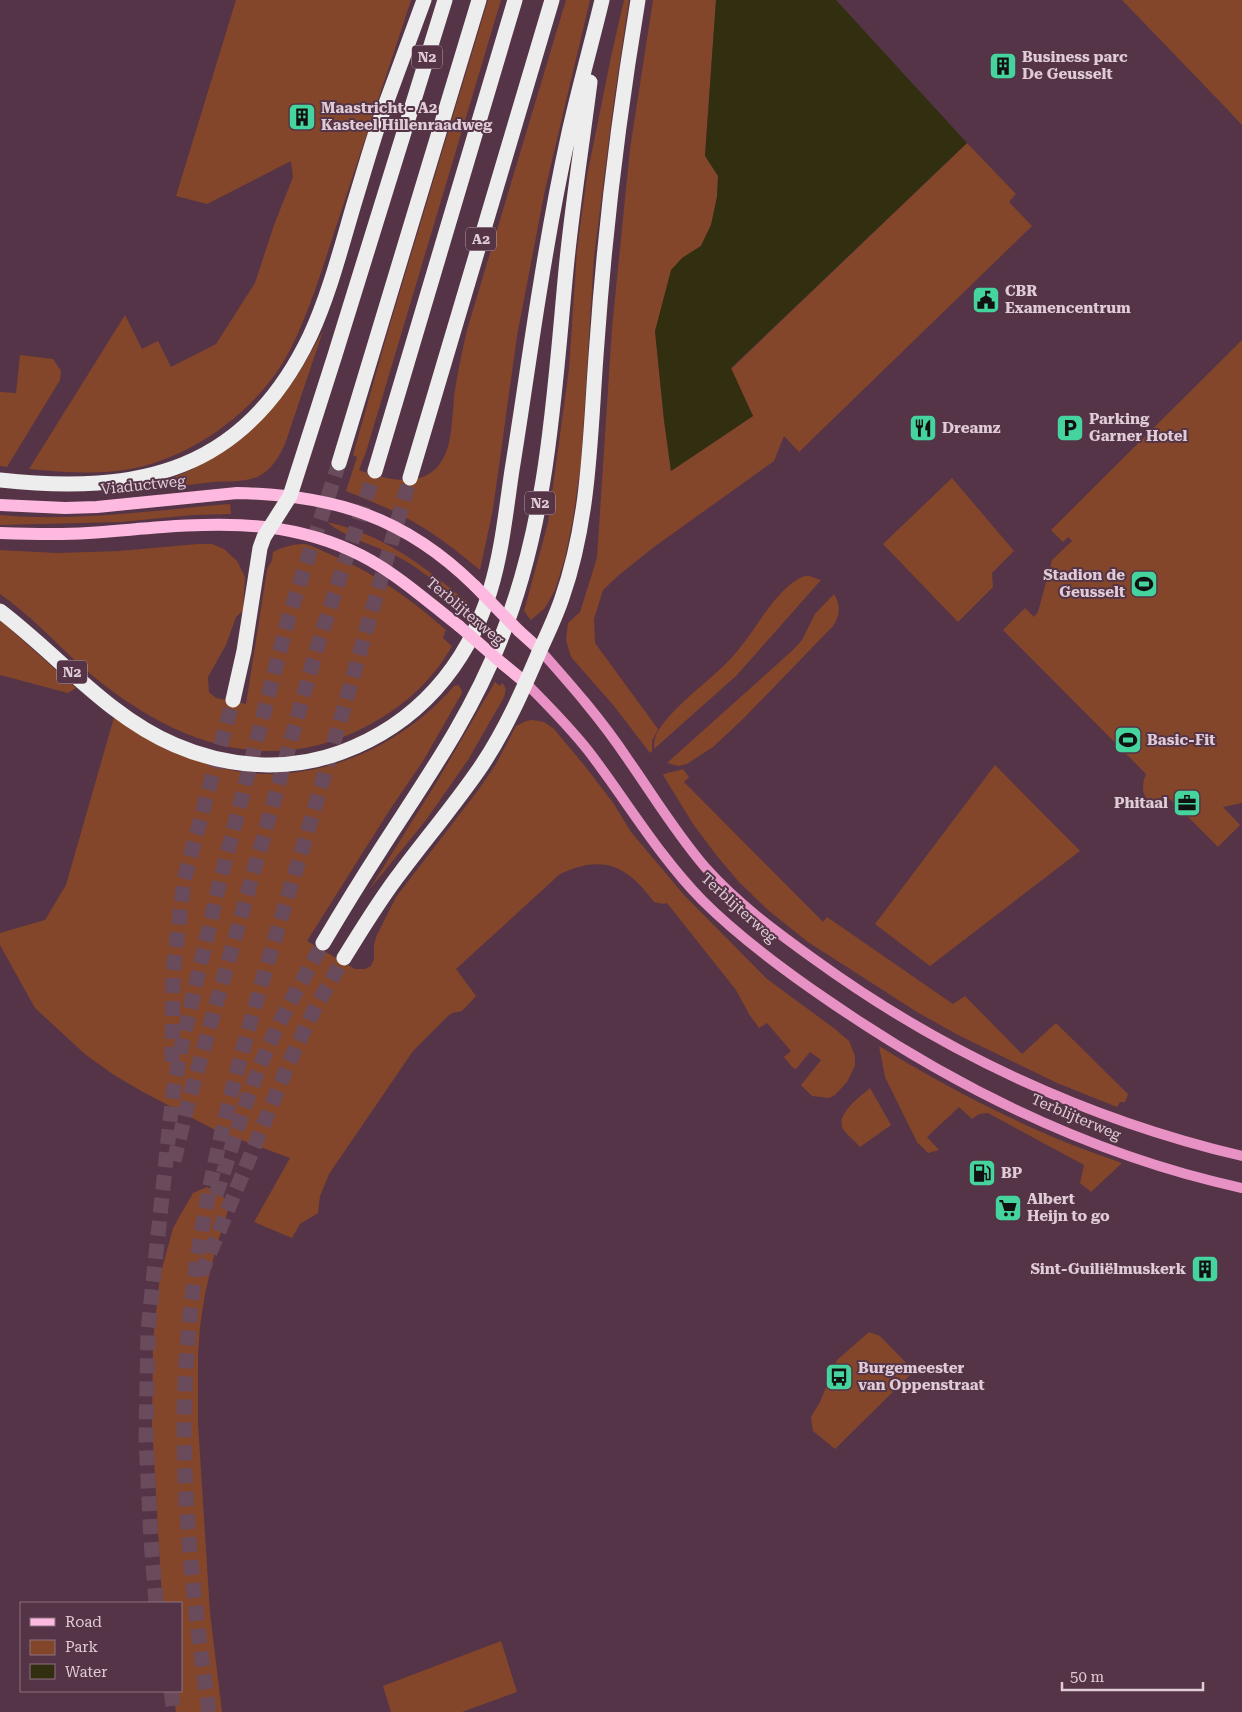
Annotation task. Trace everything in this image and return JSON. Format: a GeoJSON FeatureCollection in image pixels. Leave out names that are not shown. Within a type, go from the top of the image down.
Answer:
{"type":"FeatureCollection","features":[{"type":"Feature","properties":{"kind":"highway","name":"N2"},"geometry":{"type":"LineString","coordinates":[[0,480],[97,484],[123,482],[149,476],[195,460],[218,448],[239,432],[275,395],[313,329],[338,257],[381,118],[424,0]]}},
{"type":"Feature","properties":{"kind":"highway","name":"N2"},"geometry":{"type":"LineString","coordinates":[[290,496],[445,0]]}},
{"type":"Feature","properties":{"kind":"highway","name":"N2"},"geometry":{"type":"LineString","coordinates":[[339,463],[479,0]]}},
{"type":"Feature","properties":{"kind":"highway","name":"A2"},"geometry":{"type":"LineString","coordinates":[[376,471],[515,0]]}},
{"type":"Feature","properties":{"kind":"highway","name":"A2"},"geometry":{"type":"LineString","coordinates":[[410,478],[552,0]]}},
{"type":"Feature","properties":{"kind":"highway"},"geometry":{"type":"LineString","coordinates":[[344,958],[386,892],[446,815],[502,732],[526,684],[562,600],[580,536],[586,499],[590,467],[596,345],[607,226],[615,150],[638,0]]}},
{"type":"Feature","properties":{"kind":"highway","name":"N2"},"geometry":{"type":"LineString","coordinates":[[0,611],[127,718],[158,738],[228,762],[268,766],[283,765],[335,754],[374,738],[409,715],[424,701],[448,675],[462,656],[474,634],[490,591],[502,532],[550,230],[568,136],[601,6]]}},
{"type":"Feature","properties":{"kind":"highway","name":"N2"},"geometry":{"type":"LineString","coordinates":[[323,943],[365,873],[451,740],[470,706],[499,643],[525,568],[545,477],[567,264],[601,6]]}},
{"type":"Feature","properties":{"kind":"highway"},"geometry":{"type":"LineString","coordinates":[[233,700],[244,651],[259,552],[264,537],[290,496]]}},
{"type":"Feature","properties":{"kind":"main road","name":"Viaductweg"},"geometry":{"type":"LineString","coordinates":[[0,505],[65,508],[97,507],[237,493],[290,496]]}},
{"type":"Feature","properties":{"kind":"main road","name":"Terblijterweg"},"geometry":{"type":"LineString","coordinates":[[290,496],[333,504],[384,521],[401,529],[442,555],[540,650],[580,695],[628,759],[668,820],[705,867],[766,924],[842,980],[910,1022],[981,1061],[1039,1088],[1108,1116],[1160,1134],[1242,1156]]}},
{"type":"Feature","properties":{"kind":"main road"},"geometry":{"type":"LineString","coordinates":[[0,534],[85,533],[202,524],[245,524],[270,527]]}},
{"type":"Feature","properties":{"kind":"main road","name":"Terblijterweg"},"geometry":{"type":"LineString","coordinates":[[270,527],[326,540],[351,550],[392,574],[458,626],[526,684],[560,718],[592,756],[661,852],[719,916],[778,965],[883,1038],[1020,1112],[1087,1141],[1156,1166],[1242,1188]]}},
{"type":"Feature","properties":{"kind":"green space"},"geometry":{"type":"Polygon","coordinates":[[[236,0],[411,0],[318,282],[298,334],[276,373],[259,394],[239,414],[193,446],[168,458],[116,471],[72,472],[29,469],[125,315],[142,349],[158,341],[171,367],[216,344],[255,283],[274,225],[293,177],[291,161],[207,204],[176,196],[236,0]]]}},
{"type":"Feature","properties":{"kind":"green space"},"geometry":{"type":"Polygon","coordinates":[[[488,0],[501,0],[359,470],[387,478],[413,479],[425,476],[435,469],[443,458],[449,443],[455,388],[467,330],[566,0],[590,0],[545,190],[517,336],[493,509],[480,570],[425,529],[389,509],[346,491],[357,457],[353,455],[388,331],[488,0]]]}},
{"type":"Feature","properties":{"kind":"green space"},"geometry":{"type":"Polygon","coordinates":[[[624,0],[629,0],[594,257],[581,463],[573,519],[565,558],[555,590],[545,608],[531,620],[524,611],[548,523],[569,369],[577,250],[587,176],[624,0]]]}},
{"type":"Feature","properties":{"kind":"green space"},"geometry":{"type":"Polygon","coordinates":[[[653,0],[716,0],[705,155],[718,176],[717,197],[711,225],[701,246],[682,258],[655,331],[671,471],[753,416],[731,369],[967,143],[1016,194],[1009,202],[1032,226],[799,452],[784,436],[774,461],[654,547],[603,590],[594,619],[595,643],[658,729],[652,741],[652,751],[650,753],[614,706],[571,657],[566,640],[568,623],[580,612],[597,558],[612,328],[630,149],[653,0]]]}},
{"type":"Feature","properties":{"kind":"green space"},"geometry":{"type":"Polygon","coordinates":[[[1122,0],[1242,0],[1242,125],[1228,110],[1122,0]]]}},
{"type":"Feature","properties":{"kind":"green space"},"geometry":{"type":"Polygon","coordinates":[[[323,331],[285,444],[278,458],[268,470],[259,476],[242,481],[213,482],[137,491],[182,474],[222,452],[240,439],[257,424],[289,387],[303,367],[323,331]]]}},
{"type":"Feature","properties":{"kind":"green space","name":"Stadion de Geusselt"},"geometry":{"type":"Polygon","coordinates":[[[1242,340],[1242,803],[1223,807],[1240,825],[1218,847],[1170,799],[1156,803],[1147,798],[1143,788],[1146,774],[1003,630],[1025,608],[1034,617],[1038,612],[1052,560],[1072,541],[1068,537],[1063,542],[1051,530],[1242,340]]]}},
{"type":"Feature","properties":{"kind":"green space"},"geometry":{"type":"Polygon","coordinates":[[[20,355],[53,359],[61,371],[60,380],[7,467],[0,466],[0,392],[16,393],[20,355]]]}},
{"type":"Feature","properties":{"kind":"green space"},"geometry":{"type":"Polygon","coordinates":[[[952,478],[1014,551],[992,573],[993,587],[958,622],[883,544],[952,478]]]}},
{"type":"Feature","properties":{"kind":"green space"},"geometry":{"type":"Polygon","coordinates":[[[230,504],[231,514],[193,515],[121,522],[0,525],[0,515],[28,517],[86,516],[230,504]]]}},
{"type":"Feature","properties":{"kind":"green space"},"geometry":{"type":"Polygon","coordinates":[[[327,522],[366,534],[402,553],[467,602],[465,607],[428,576],[404,560],[345,534],[327,522]]]}},
{"type":"Feature","properties":{"kind":"green space"},"geometry":{"type":"Polygon","coordinates":[[[212,544],[224,549],[237,561],[245,577],[243,611],[236,617],[226,645],[208,677],[209,692],[216,698],[246,704],[267,570],[272,560],[273,552],[291,545],[305,544],[312,546],[376,577],[404,596],[446,630],[443,638],[452,646],[432,675],[408,699],[364,728],[311,747],[274,751],[239,749],[204,740],[171,727],[139,709],[108,688],[0,594],[0,550],[57,553],[119,551],[212,544]]]}},
{"type":"Feature","properties":{"kind":"green space"},"geometry":{"type":"Polygon","coordinates":[[[805,576],[821,580],[736,676],[654,749],[657,733],[669,717],[730,659],[786,588],[805,576]]]}},
{"type":"Feature","properties":{"kind":"green space"},"geometry":{"type":"Polygon","coordinates":[[[834,594],[839,610],[833,626],[744,718],[713,747],[687,764],[679,766],[667,763],[794,649],[802,640],[815,614],[834,594]]]}},
{"type":"Feature","properties":{"kind":"green space"},"geometry":{"type":"Polygon","coordinates":[[[0,620],[76,688],[68,693],[0,675],[0,620]]]}},
{"type":"Feature","properties":{"kind":"green space"},"geometry":{"type":"Polygon","coordinates":[[[495,682],[500,686],[502,683],[504,685],[505,694],[468,760],[426,820],[369,890],[438,780],[495,682]]]}},
{"type":"Feature","properties":{"kind":"green space"},"geometry":{"type":"Polygon","coordinates":[[[458,685],[462,693],[423,761],[307,941],[355,969],[365,969],[371,966],[374,959],[374,944],[377,935],[396,897],[479,789],[496,764],[516,726],[533,720],[544,722],[554,729],[584,765],[614,804],[631,832],[684,895],[767,979],[849,1041],[855,1056],[855,1066],[847,1082],[835,1095],[829,1098],[812,1096],[801,1085],[821,1060],[810,1052],[796,1069],[793,1068],[784,1057],[791,1051],[767,1023],[759,1028],[736,990],[667,903],[654,902],[634,879],[613,867],[602,864],[575,868],[560,874],[456,969],[476,996],[462,1011],[448,1016],[413,1051],[329,1174],[320,1196],[318,1213],[300,1224],[292,1238],[254,1222],[290,1158],[217,1131],[143,1092],[114,1075],[86,1055],[35,1008],[0,945],[0,933],[45,920],[66,885],[115,714],[140,734],[161,747],[204,763],[241,772],[271,774],[301,772],[358,756],[385,742],[410,726],[454,686],[458,685]]]}},
{"type":"Feature","properties":{"kind":"green space"},"geometry":{"type":"Polygon","coordinates":[[[995,765],[1080,851],[930,966],[875,924],[995,765]]]}},
{"type":"Feature","properties":{"kind":"green space"},"geometry":{"type":"Polygon","coordinates":[[[683,769],[689,777],[684,782],[823,922],[827,917],[953,1004],[965,996],[1022,1054],[1056,1023],[1128,1094],[1125,1102],[1120,1102],[1117,1107],[1057,1083],[958,1035],[917,1012],[808,942],[768,910],[739,882],[693,824],[663,775],[683,769]]]}},
{"type":"Feature","properties":{"kind":"green space"},"geometry":{"type":"Polygon","coordinates":[[[879,1046],[926,1074],[999,1113],[1050,1136],[1122,1163],[1091,1192],[1080,1183],[1084,1165],[988,1113],[979,1114],[972,1119],[959,1107],[927,1137],[939,1150],[928,1153],[917,1142],[885,1077],[879,1046]]]}},
{"type":"Feature","properties":{"kind":"green space"},"geometry":{"type":"Polygon","coordinates":[[[870,1088],[891,1125],[860,1147],[843,1129],[841,1123],[845,1112],[870,1088]]]}},
{"type":"Feature","properties":{"kind":"green space"},"geometry":{"type":"Polygon","coordinates":[[[207,1187],[223,1196],[228,1210],[215,1251],[205,1294],[198,1355],[198,1423],[210,1613],[222,1712],[176,1712],[173,1692],[182,1692],[182,1602],[162,1602],[152,1425],[153,1340],[160,1276],[173,1228],[193,1193],[207,1187]]]}},
{"type":"Feature","properties":{"kind":"green space"},"geometry":{"type":"Polygon","coordinates":[[[869,1332],[880,1336],[914,1371],[835,1449],[813,1431],[811,1417],[820,1402],[837,1360],[869,1332]]]}},
{"type":"Feature","properties":{"kind":"green space"},"geometry":{"type":"Polygon","coordinates":[[[501,1641],[517,1692],[462,1712],[391,1712],[383,1686],[501,1641]]]}},
{"type":"Feature","properties":{"kind":"water"},"geometry":{"type":"Polygon","coordinates":[[[716,0],[836,0],[967,143],[731,368],[753,416],[671,471],[655,331],[671,270],[682,258],[701,246],[711,225],[717,197],[718,176],[705,156],[716,0]]]}},
{"type":"Feature","properties":{"kind":"tunnel"},"geometry":{"type":"LineString","coordinates":[[156,1602],[146,1439],[148,1330],[173,1093],[182,1044],[219,885],[289,616],[339,463]]}},
{"type":"Feature","properties":{"kind":"tunnel"},"geometry":{"type":"LineString","coordinates":[[174,1161],[187,1107],[319,641],[375,471]]}},
{"type":"Feature","properties":{"kind":"tunnel"},"geometry":{"type":"LineString","coordinates":[[209,1712],[192,1577],[184,1442],[187,1351],[193,1287],[203,1223],[215,1160],[247,1035],[410,478]]}},
{"type":"Feature","properties":{"kind":"tunnel"},"geometry":{"type":"LineString","coordinates":[[172,1062],[173,972],[184,880],[233,700]]}},
{"type":"Feature","properties":{"kind":"tunnel"},"geometry":{"type":"LineString","coordinates":[[216,1195],[245,1106],[265,1054],[285,1012],[323,943]]}},
{"type":"Feature","properties":{"kind":"tunnel"},"geometry":{"type":"LineString","coordinates":[[201,1274],[292,1056],[316,1006],[344,958]]}},
{"type":"Feature","properties":{"kind":"tunnel"},"geometry":{"type":"LineString","coordinates":[[171,1692],[174,1712]]}},
{"type":"Feature","properties":{"kind":"place","name":"Business parc De Geusselt"},"geometry":{"type":"Point","coordinates":[1003,66]}},
{"type":"Feature","properties":{"kind":"place","name":"Maastricht - A2 Kasteel Hillenraadweg"},"geometry":{"type":"Point","coordinates":[302,117]}},
{"type":"Feature","properties":{"kind":"place","name":"CBR Examencentrum"},"geometry":{"type":"Point","coordinates":[986,300]}},
{"type":"Feature","properties":{"kind":"place","name":"Dreamz"},"geometry":{"type":"Point","coordinates":[923,428]}},
{"type":"Feature","properties":{"kind":"place","name":"Parking Garner Hotel"},"geometry":{"type":"Point","coordinates":[1070,428]}},
{"type":"Feature","properties":{"kind":"place","name":"Stadion de Geusselt"},"geometry":{"type":"Point","coordinates":[1144,584]}},
{"type":"Feature","properties":{"kind":"place","name":"Basic-Fit"},"geometry":{"type":"Point","coordinates":[1128,740]}},
{"type":"Feature","properties":{"kind":"place","name":"Phitaal"},"geometry":{"type":"Point","coordinates":[1187,803]}},
{"type":"Feature","properties":{"kind":"place","name":"BP"},"geometry":{"type":"Point","coordinates":[982,1173]}},
{"type":"Feature","properties":{"kind":"place","name":"Albert Heijn to go"},"geometry":{"type":"Point","coordinates":[1008,1208]}},
{"type":"Feature","properties":{"kind":"place","name":"Sint-Guiliëlmuskerk"},"geometry":{"type":"Point","coordinates":[1205,1269]}},
{"type":"Feature","properties":{"kind":"place","name":"Burgemeester van Oppenstraat"},"geometry":{"type":"Point","coordinates":[839,1377]}}]}
